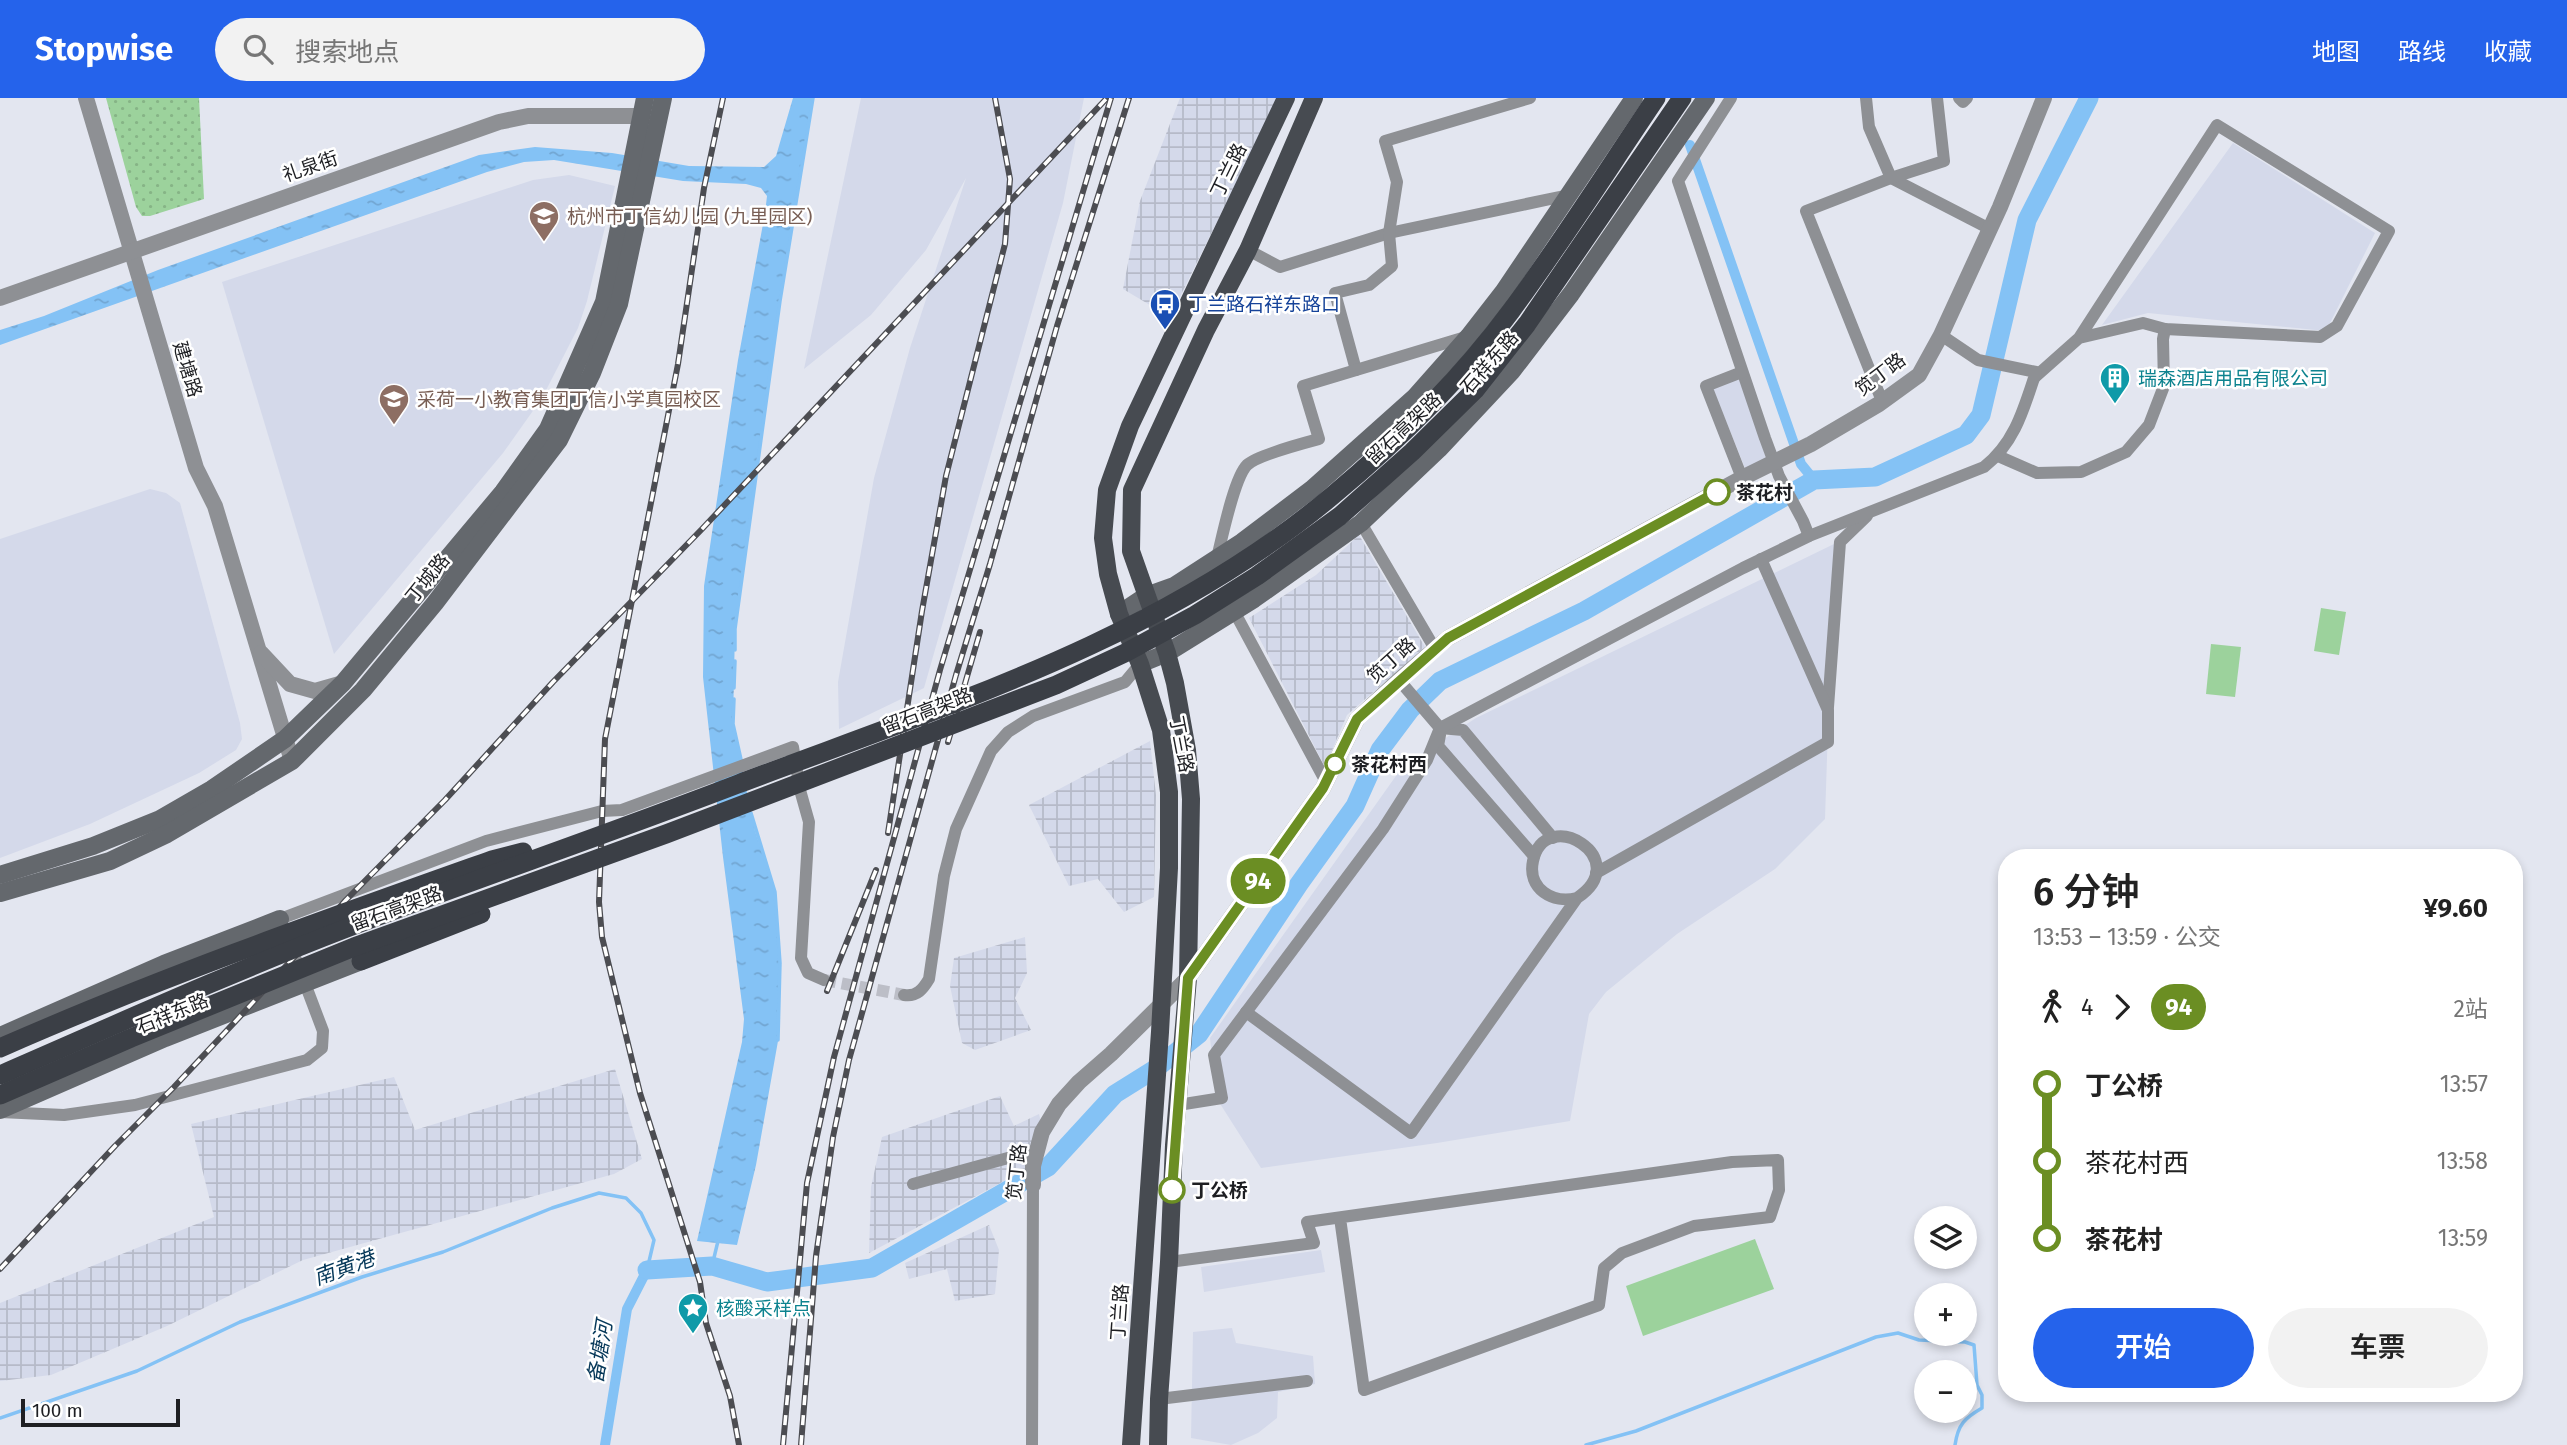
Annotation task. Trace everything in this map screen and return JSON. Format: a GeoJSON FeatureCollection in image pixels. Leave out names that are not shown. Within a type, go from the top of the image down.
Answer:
{"type":"FeatureCollection","features":[{"type":"Feature","properties":{"kind":"highway","name":"留石高架路"},"geometry":{"type":"LineString","coordinates":[[0,1075],[344,929],[1047,668],[1174,604],[1248,559],[1329,499],[1390,445],[1459,374],[1510,312],[1656,98]]}},
{"type":"Feature","properties":{"kind":"highway","name":"留石高架路"},"geometry":{"type":"LineString","coordinates":[[0,1095],[354,947],[666,834],[1056,685],[1125,653],[1195,615],[1257,576],[1340,516],[1412,452],[1475,390],[1527,324],[1682,98]]}},
{"type":"Feature","properties":{"kind":"highway"},"geometry":{"type":"LineString","coordinates":[[0,1048],[174,975],[492,860],[659,814]]}},
{"type":"Feature","properties":{"kind":"highway"},"geometry":{"type":"LineString","coordinates":[[362,961],[564,882],[666,834]]}},
{"type":"Feature","properties":{"kind":"main road","name":"丁城路"},"geometry":{"type":"LineString","coordinates":[[0,894],[110,861],[167,834],[292,761],[379,671],[512,504],[559,440],[592,373],[619,304],[644,151],[663,98]]}},
{"type":"Feature","properties":{"kind":"main road","name":"丁兰路"},"geometry":{"type":"LineString","coordinates":[[1131,1445],[1160,1032],[1169,867],[1168,771],[1161,730],[1119,614],[1108,573],[1103,537],[1107,490],[1130,426],[1286,98]]}},
{"type":"Feature","properties":{"kind":"main road","name":"丁兰路"},"geometry":{"type":"LineString","coordinates":[[1158,1445],[1170,1262],[1174,1145],[1188,978],[1191,799],[1187,750],[1175,683],[1131,551],[1132,490],[1206,330],[1248,250],[1314,98]]}},
{"type":"Feature","properties":{"kind":"main road","name":"石祥东路"},"geometry":{"type":"LineString","coordinates":[[1119,614],[1146,596],[1174,586],[1312,489],[1415,397],[1504,292],[1634,98]]}},
{"type":"Feature","properties":{"kind":"main road","name":"石祥东路"},"geometry":{"type":"LineString","coordinates":[[1139,664],[1167,653],[1234,611],[1361,523],[1439,450],[1512,371],[1571,294],[1706,98]]}},
{"type":"Feature","properties":{"kind":"main road","name":"丁城路"},"geometry":{"type":"LineString","coordinates":[[643,107],[644,151]]}},
{"type":"Feature","properties":{"kind":"main road","name":"丁城路"},"geometry":{"type":"LineString","coordinates":[[0,875],[93,846],[160,819],[212,789],[285,739],[343,683],[503,492],[548,429],[604,302],[638,186]]}},
{"type":"Feature","properties":{"kind":"main road"},"geometry":{"type":"LineString","coordinates":[[0,1036],[164,964],[280,919]]}},
{"type":"Feature","properties":{"kind":"main road","name":"石祥东路"},"geometry":{"type":"LineString","coordinates":[[0,1111],[165,1038],[362,961]]}},
{"type":"Feature","properties":{"kind":"street","name":"建塘路"},"geometry":{"type":"LineString","coordinates":[[86,98],[196,468],[215,506],[292,761]]}},
{"type":"Feature","properties":{"kind":"street"},"geometry":{"type":"LineString","coordinates":[[1356,370],[1335,293],[1369,285],[1392,267],[1389,233],[1397,182],[1385,141],[1530,98]]}},
{"type":"Feature","properties":{"kind":"street"},"geometry":{"type":"LineString","coordinates":[[1731,98],[1678,181],[1742,372],[1808,536]]}},
{"type":"Feature","properties":{"kind":"street"},"geometry":{"type":"LineString","coordinates":[[1866,98],[1869,127],[1891,178],[1990,229]]}},
{"type":"Feature","properties":{"kind":"street"},"geometry":{"type":"LineString","coordinates":[[1882,401],[1806,211],[1944,161],[1937,98]]}},
{"type":"Feature","properties":{"kind":"street"},"geometry":{"type":"LineString","coordinates":[[1959,98],[1963,102],[1967,98]]}},
{"type":"Feature","properties":{"kind":"street","name":"笕丁路"},"geometry":{"type":"LineString","coordinates":[[1032,1445],[1035,1158],[1042,1132],[1059,1104],[1188,978],[1326,782],[1357,719],[1403,685],[1435,649],[1448,638],[1742,478],[1781,465],[1919,375],[1941,335],[1990,229],[2044,98]]}},
{"type":"Feature","properties":{"kind":"street","name":"礼泉街"},"geometry":{"type":"LineString","coordinates":[[0,298],[499,122],[528,116],[643,107]]}},
{"type":"Feature","properties":{"kind":"street"},"geometry":{"type":"LineString","coordinates":[[2035,377],[2079,338],[2217,125],[2389,231],[2337,326],[2320,337],[2165,329],[2143,323],[2079,338]]}},
{"type":"Feature","properties":{"kind":"street"},"geometry":{"type":"LineString","coordinates":[[1248,250],[1280,267],[1389,233],[1569,195]]}},
{"type":"Feature","properties":{"kind":"street"},"geometry":{"type":"LineString","coordinates":[[1998,456],[2037,473],[2081,472],[2126,452],[2149,425],[2164,386],[2165,329]]}},
{"type":"Feature","properties":{"kind":"street"},"geometry":{"type":"LineString","coordinates":[[1178,1105],[1222,1098],[1214,1055],[1383,829],[1426,760],[1440,728],[1808,536],[1984,467],[1998,456],[2015,432],[2036,372],[1978,360],[1941,335]]}},
{"type":"Feature","properties":{"kind":"street"},"geometry":{"type":"LineString","coordinates":[[1217,558],[1233,495],[1247,465],[1280,450],[1319,439],[1303,386],[1469,336]]}},
{"type":"Feature","properties":{"kind":"street"},"geometry":{"type":"LineString","coordinates":[[1742,372],[1706,386],[1742,478]]}},
{"type":"Feature","properties":{"kind":"street"},"geometry":{"type":"LineString","coordinates":[[1596,873],[1828,742],[1840,542],[1871,512]]}},
{"type":"Feature","properties":{"kind":"street"},"geometry":{"type":"LineString","coordinates":[[1361,523],[1435,649]]}},
{"type":"Feature","properties":{"kind":"street"},"geometry":{"type":"LineString","coordinates":[[1761,559],[1828,710]]}},
{"type":"Feature","properties":{"kind":"street"},"geometry":{"type":"LineString","coordinates":[[1234,611],[1326,782]]}},
{"type":"Feature","properties":{"kind":"street","name":"建塘路"},"geometry":{"type":"LineString","coordinates":[[257,649],[290,684],[315,691],[343,683]]}},
{"type":"Feature","properties":{"kind":"street"},"geometry":{"type":"LineString","coordinates":[[904,995],[910,996],[922,990],[929,979],[944,876],[956,829],[991,751],[1007,732],[1033,716],[1125,682],[1139,664]]}},
{"type":"Feature","properties":{"kind":"street"},"geometry":{"type":"LineString","coordinates":[[1403,685],[1440,728],[1463,730],[1553,838]]}},
{"type":"Feature","properties":{"kind":"street"},"geometry":{"type":"LineString","coordinates":[[1440,728],[1438,746],[1534,856]]}},
{"type":"Feature","properties":{"kind":"street"},"geometry":{"type":"LineString","coordinates":[[0,1111],[65,1115],[135,1105],[307,1060],[323,1048],[323,1031],[280,919],[486,841],[602,811],[622,810],[793,747],[800,790],[809,822],[801,958],[808,973],[824,980]]}},
{"type":"Feature","properties":{"kind":"street"},"geometry":{"type":"LineString","coordinates":[[1246,1012],[1411,1133],[1577,898],[1586,892],[1592,883],[1596,873],[1595,862],[1584,844],[1575,838],[1553,838],[1539,848],[1534,856],[1533,877],[1545,895],[1555,899],[1577,898]]}},
{"type":"Feature","properties":{"kind":"street"},"geometry":{"type":"LineString","coordinates":[[914,1184],[1035,1158]]}},
{"type":"Feature","properties":{"kind":"street"},"geometry":{"type":"LineString","coordinates":[[1170,1262],[1314,1243],[1307,1223],[1340,1218],[1732,1162],[1778,1160],[1779,1190],[1770,1217],[1694,1226],[1622,1253],[1604,1268],[1600,1305],[1364,1390],[1340,1218]]}},
{"type":"Feature","properties":{"kind":"street"},"geometry":{"type":"LineString","coordinates":[[1159,1399],[1307,1381]]}},
{"type":"Feature","properties":{"kind":"shaded area"},"geometry":{"type":"Polygon","coordinates":[[[861,98],[1084,98],[1063,203],[924,688],[839,729],[838,682],[874,478],[910,348],[966,178],[926,250],[871,315],[804,369],[861,98]]]}},
{"type":"Feature","properties":{"kind":"shaded area"},"geometry":{"type":"Polygon","coordinates":[[[1180,98],[1278,98],[1170,317],[1123,289],[1140,201],[1180,98]]]}},
{"type":"Feature","properties":{"kind":"shaded area"},"geometry":{"type":"Polygon","coordinates":[[[2233,143],[2375,233],[2326,331],[2148,313],[2102,325],[2233,143]]]}},
{"type":"Feature","properties":{"kind":"shaded area","name":"采荷一小教育集团丁信小学真园校区"},"geometry":{"type":"Polygon","coordinates":[[[569,175],[615,186],[578,328],[542,398],[503,453],[334,654],[222,282],[533,180],[569,175]]]}},
{"type":"Feature","properties":{"kind":"shaded area"},"geometry":{"type":"Polygon","coordinates":[[[1740,378],[1767,461],[1747,473],[1713,389],[1740,378]]]}},
{"type":"Feature","properties":{"kind":"shaded area"},"geometry":{"type":"Polygon","coordinates":[[[150,489],[166,493],[180,503],[240,723],[242,739],[236,750],[199,773],[90,824],[0,858],[0,539],[150,489]]]}},
{"type":"Feature","properties":{"kind":"shaded area"},"geometry":{"type":"Polygon","coordinates":[[[1359,535],[1425,647],[1347,715],[1325,767],[1249,618],[1316,575],[1359,535]]]}},
{"type":"Feature","properties":{"kind":"shaded area"},"geometry":{"type":"Polygon","coordinates":[[[1834,544],[1825,819],[1775,869],[1677,934],[1606,992],[1589,1014],[1570,1121],[1261,1168],[1217,1099],[1210,1038],[1403,766],[1476,718],[1834,544]]]}},
{"type":"Feature","properties":{"kind":"shaded area"},"geometry":{"type":"Polygon","coordinates":[[[1150,741],[1156,795],[1154,897],[1124,912],[1098,879],[1069,886],[1029,805],[1150,741]]]}},
{"type":"Feature","properties":{"kind":"shaded area"},"geometry":{"type":"Polygon","coordinates":[[[1025,937],[1027,973],[1015,998],[1031,1030],[975,1050],[962,1043],[950,986],[954,958],[1025,937]]]}},
{"type":"Feature","properties":{"kind":"shaded area"},"geometry":{"type":"Polygon","coordinates":[[[615,1069],[642,1159],[614,1174],[303,1260],[167,1326],[51,1375],[0,1381],[0,1303],[214,1217],[191,1124],[394,1077],[415,1130],[615,1069]]]}},
{"type":"Feature","properties":{"kind":"shaded area"},"geometry":{"type":"Polygon","coordinates":[[[1000,1096],[1014,1126],[1039,1114],[1041,1122],[1031,1144],[1025,1170],[869,1253],[871,1187],[882,1137],[1000,1096]]]}},
{"type":"Feature","properties":{"kind":"shaded area"},"geometry":{"type":"Polygon","coordinates":[[[989,1225],[999,1250],[995,1294],[955,1301],[947,1269],[909,1279],[905,1263],[989,1225]]]}},
{"type":"Feature","properties":{"kind":"shaded area"},"geometry":{"type":"Polygon","coordinates":[[[1321,1250],[1325,1272],[1204,1292],[1201,1267],[1321,1250]]]}},
{"type":"Feature","properties":{"kind":"shaded area"},"geometry":{"type":"Polygon","coordinates":[[[1232,1328],[1236,1343],[1313,1356],[1315,1384],[1278,1392],[1277,1418],[1258,1433],[1231,1445],[1191,1438],[1193,1332],[1232,1328]]]}},
{"type":"Feature","properties":{"kind":"green space"},"geometry":{"type":"Polygon","coordinates":[[[106,98],[199,98],[204,199],[150,216],[142,216],[136,207],[106,98]]]}},
{"type":"Feature","properties":{"kind":"green space"},"geometry":{"type":"Polygon","coordinates":[[[2321,608],[2346,612],[2339,655],[2314,651],[2321,608]]]}},
{"type":"Feature","properties":{"kind":"green space"},"geometry":{"type":"Polygon","coordinates":[[[2211,644],[2241,647],[2235,697],[2206,694],[2211,644]]]}},
{"type":"Feature","properties":{"kind":"green space"},"geometry":{"type":"Polygon","coordinates":[[[1755,1239],[1774,1289],[1643,1336],[1626,1286],[1755,1239]]]}},
{"type":"Feature","properties":{"kind":"water"},"geometry":{"type":"Polygon","coordinates":[[[793,98],[813,98],[780,301],[735,629],[733,724],[755,831],[775,892],[780,963],[778,1041],[756,1165],[737,1245],[697,1241],[742,1042],[744,1019],[703,677],[704,586],[738,360],[765,213],[767,196],[761,188],[746,184],[683,181],[554,160],[524,162],[487,172],[0,345],[0,330],[44,316],[158,270],[479,155],[535,147],[612,153],[689,166],[764,167],[776,156],[793,98]]]}},
{"type":"Feature","properties":{"kind":"waterway"},"geometry":{"type":"LineString","coordinates":[[735,650],[735,629],[780,301],[813,98]]}},
{"type":"Feature","properties":{"kind":"waterway"},"geometry":{"type":"LineString","coordinates":[[647,1270],[712,1266],[767,1282],[872,1268],[1048,1167],[1115,1094],[1155,1069],[1199,1034],[1299,884],[1355,806],[1380,750],[1410,710],[1440,681],[1584,611],[1814,480],[1875,477],[1966,435],[1981,415],[2027,220],[2089,98]]}},
{"type":"Feature","properties":{"kind":"waterway"},"geometry":{"type":"LineString","coordinates":[[1690,145],[1801,464],[1814,480]]}},
{"type":"Feature","properties":{"kind":"waterway"},"geometry":{"type":"LineString","coordinates":[[734,688],[735,661]]}},
{"type":"Feature","properties":{"kind":"waterway"},"geometry":{"type":"LineString","coordinates":[[734,699],[733,724],[742,764]]}},
{"type":"Feature","properties":{"kind":"waterway"},"geometry":{"type":"LineString","coordinates":[[751,813],[775,892],[780,963],[778,1040]]}},
{"type":"Feature","properties":{"kind":"waterway","name":"南黄港"},"geometry":{"type":"LineString","coordinates":[[0,1418],[137,1371],[240,1322],[362,1277],[443,1252],[552,1208],[599,1193],[626,1198],[641,1213],[654,1240],[647,1270]]}},
{"type":"Feature","properties":{"kind":"waterway"},"geometry":{"type":"LineString","coordinates":[[712,1266],[718,1241]]}},
{"type":"Feature","properties":{"kind":"waterway","name":"备塘河"},"geometry":{"type":"LineString","coordinates":[[605,1445],[627,1309],[647,1270]]}},
{"type":"Feature","properties":{"kind":"waterway"},"geometry":{"type":"LineString","coordinates":[[1586,1445],[1636,1431],[1876,1337],[1898,1333],[1919,1340],[1965,1342],[1974,1345],[1982,1408],[1963,1422],[1955,1445]]}},
{"type":"Feature","properties":{"kind":"tunnel"},"geometry":{"type":"LineString","coordinates":[[824,980],[904,995]]}},
{"type":"Feature","properties":{"kind":"railway"},"geometry":{"type":"LineString","coordinates":[[723,98],[704,188],[678,364],[605,739],[599,902],[602,937],[640,1093],[700,1282],[706,1323],[730,1396],[739,1445]]}},
{"type":"Feature","properties":{"kind":"railway"},"geometry":{"type":"LineString","coordinates":[[888,833],[946,476],[1005,244],[1010,179],[995,98]]}},
{"type":"Feature","properties":{"kind":"railway"},"geometry":{"type":"LineString","coordinates":[[0,1269],[1107,98]]}},
{"type":"Feature","properties":{"kind":"railway"},"geometry":{"type":"LineString","coordinates":[[783,1445],[807,1183],[834,1057],[940,670],[1111,98]]}},
{"type":"Feature","properties":{"kind":"railway"},"geometry":{"type":"LineString","coordinates":[[801,1445],[816,1256],[833,1137],[849,1060],[1057,326],[1129,98]]}},
{"type":"Feature","properties":{"kind":"railway"},"geometry":{"type":"LineString","coordinates":[[948,742],[980,632]]}},
{"type":"Feature","properties":{"kind":"railway"},"geometry":{"type":"LineString","coordinates":[[827,991],[876,870]]}},
{"type":"Feature","properties":{"kind":"bus line","name":"94"},"geometry":{"type":"LineString","coordinates":[[1172,1190],[1188,978],[1323,788],[1357,719],[1448,638],[1717,492]]}},
{"type":"Feature","properties":{"kind":"place","name":"杭州市丁信幼儿园 (九里园区)"},"geometry":{"type":"Point","coordinates":[544,243]}},
{"type":"Feature","properties":{"kind":"place","name":"丁兰路石祥东路口"},"geometry":{"type":"Point","coordinates":[1165,331]}},
{"type":"Feature","properties":{"kind":"place","name":"瑞森酒店用品有限公司"},"geometry":{"type":"Point","coordinates":[2115,405]}},
{"type":"Feature","properties":{"kind":"place","name":"采荷一小教育集团丁信小学真园校区"},"geometry":{"type":"Point","coordinates":[394,426]}},
{"type":"Feature","properties":{"kind":"place","name":"茶花村"},"geometry":{"type":"Point","coordinates":[1717,492]}},
{"type":"Feature","properties":{"kind":"place","name":"茶花村西"},"geometry":{"type":"Point","coordinates":[1335,764]}},
{"type":"Feature","properties":{"kind":"place","name":"丁公桥"},"geometry":{"type":"Point","coordinates":[1172,1190]}},
{"type":"Feature","properties":{"kind":"place","name":"核酸采样点"},"geometry":{"type":"Point","coordinates":[693,1335]}}]}
